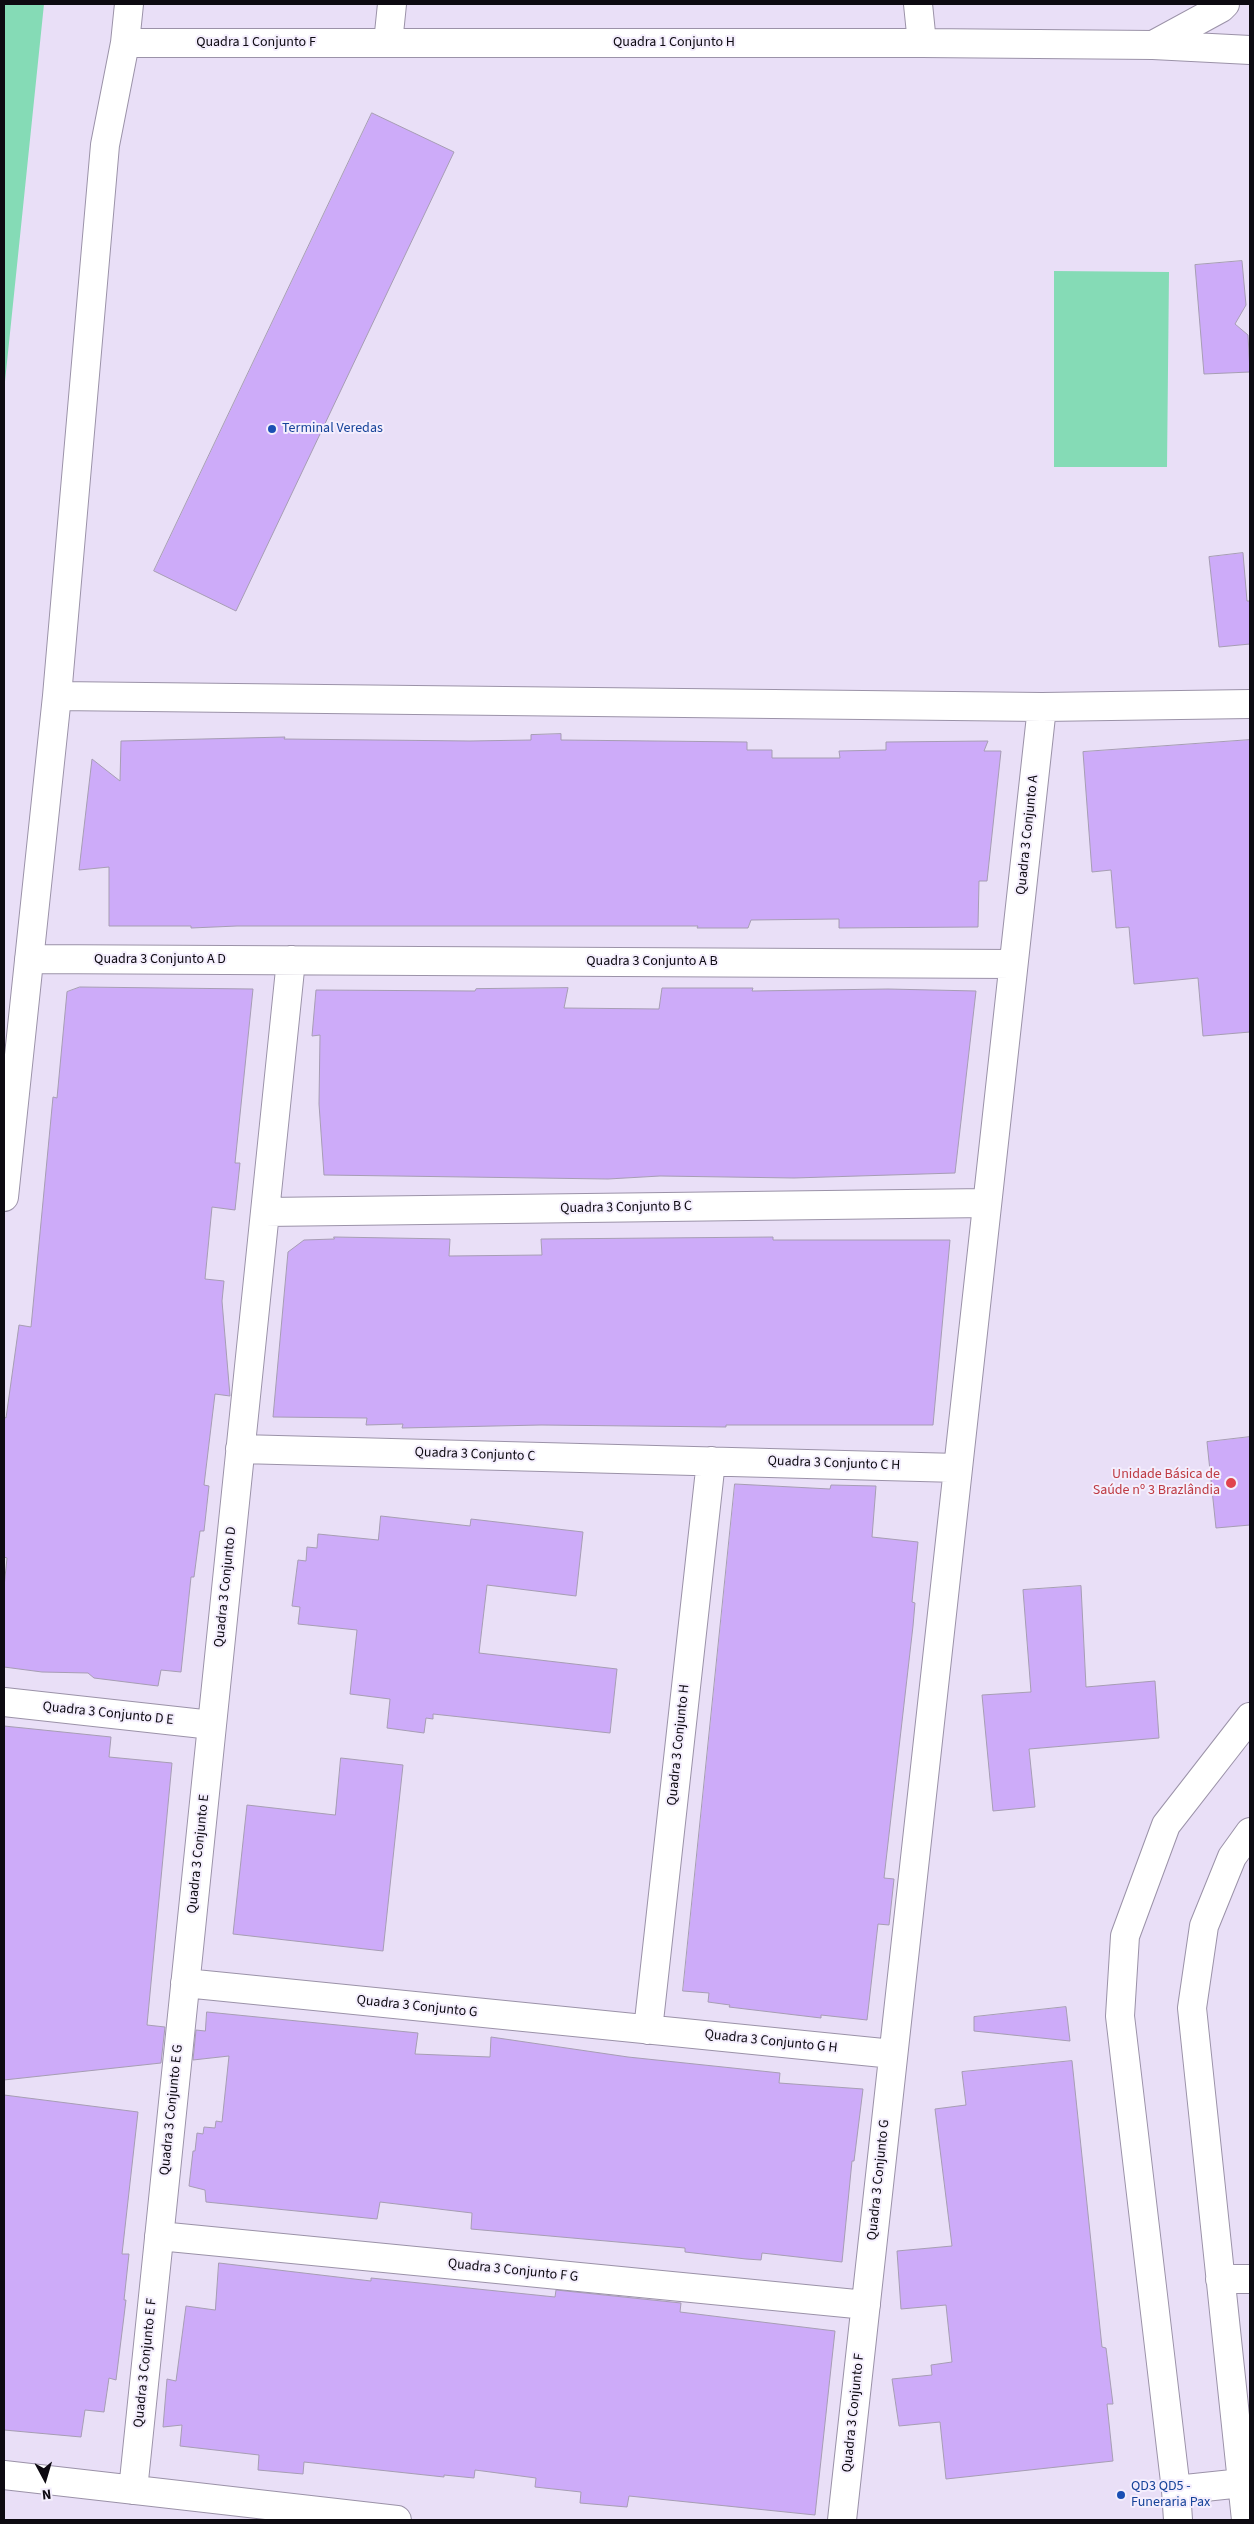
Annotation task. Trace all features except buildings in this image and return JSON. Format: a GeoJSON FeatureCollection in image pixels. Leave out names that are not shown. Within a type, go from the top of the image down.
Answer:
{"type":"FeatureCollection","features":[{"type":"Feature","properties":{"kind":"street"},"geometry":{"type":"LineString","coordinates":[[4,1197],[57,696],[105,145],[125,43],[129,4]]}},
{"type":"Feature","properties":{"kind":"street"},"geometry":{"type":"LineString","coordinates":[[388,43],[392,4]]}},
{"type":"Feature","properties":{"kind":"street"},"geometry":{"type":"LineString","coordinates":[[918,4],[922,43]]}},
{"type":"Feature","properties":{"kind":"street"},"geometry":{"type":"LineString","coordinates":[[1153,45],[1225,4]]}},
{"type":"Feature","properties":{"kind":"street","name":"Quadra 1 Conjunto F"},"geometry":{"type":"LineString","coordinates":[[125,43],[388,43]]}},
{"type":"Feature","properties":{"kind":"street","name":"Quadra 1 Conjunto H"},"geometry":{"type":"LineString","coordinates":[[388,43],[922,43],[1153,45],[1250,50]]}},
{"type":"Feature","properties":{"kind":"street"},"geometry":{"type":"LineString","coordinates":[[57,696],[1042,707],[1250,704]]}},
{"type":"Feature","properties":{"kind":"street","name":"Quadra 3 Conjunto A"},"geometry":{"type":"LineString","coordinates":[[958,1468],[1042,707]]}},
{"type":"Feature","properties":{"kind":"street","name":"Quadra 3 Conjunto A D"},"geometry":{"type":"LineString","coordinates":[[29,959],[290,960]]}},
{"type":"Feature","properties":{"kind":"street","name":"Quadra 3 Conjunto A B"},"geometry":{"type":"LineString","coordinates":[[290,960],[1014,964]]}},
{"type":"Feature","properties":{"kind":"street","name":"Quadra 3 Conjunto D"},"geometry":{"type":"LineString","coordinates":[[212,1725],[290,960]]}},
{"type":"Feature","properties":{"kind":"street","name":"Quadra 3 Conjunto B C"},"geometry":{"type":"LineString","coordinates":[[265,1212],[987,1203]]}},
{"type":"Feature","properties":{"kind":"street","name":"Quadra 3 Conjunto C"},"geometry":{"type":"LineString","coordinates":[[240,1449],[711,1461]]}},
{"type":"Feature","properties":{"kind":"street","name":"Quadra 3 Conjunto C H"},"geometry":{"type":"LineString","coordinates":[[711,1461],[958,1468]]}},
{"type":"Feature","properties":{"kind":"street","name":"Quadra 3 Conjunto H"},"geometry":{"type":"LineString","coordinates":[[648,2030],[711,1461]]}},
{"type":"Feature","properties":{"kind":"street","name":"Quadra 3 Conjunto G"},"geometry":{"type":"LineString","coordinates":[[866,2305],[958,1468]]}},
{"type":"Feature","properties":{"kind":"street","name":"Quadra 3 Conjunto D E"},"geometry":{"type":"LineString","coordinates":[[4,1702],[212,1725]]}},
{"type":"Feature","properties":{"kind":"street"},"geometry":{"type":"LineString","coordinates":[[1178,2520],[1120,2016],[1125,1936],[1166,1825],[1250,1717]]}},
{"type":"Feature","properties":{"kind":"street","name":"Quadra 3 Conjunto E"},"geometry":{"type":"LineString","coordinates":[[185,1983],[212,1725]]}},
{"type":"Feature","properties":{"kind":"street"},"geometry":{"type":"LineString","coordinates":[[1246,2520],[1192,2008],[1204,1926],[1232,1857],[1250,1832]]}},
{"type":"Feature","properties":{"kind":"street","name":"Quadra 3 Conjunto G"},"geometry":{"type":"LineString","coordinates":[[185,1983],[648,2030]]}},
{"type":"Feature","properties":{"kind":"street","name":"Quadra 3 Conjunto E G"},"geometry":{"type":"LineString","coordinates":[[159,2236],[185,1983]]}},
{"type":"Feature","properties":{"kind":"street","name":"Quadra 3 Conjunto G H"},"geometry":{"type":"LineString","coordinates":[[648,2030],[893,2054]]}},
{"type":"Feature","properties":{"kind":"street","name":"Quadra 3 Conjunto F G"},"geometry":{"type":"LineString","coordinates":[[159,2236],[866,2305]]}},
{"type":"Feature","properties":{"kind":"street","name":"Quadra 3 Conjunto E F"},"geometry":{"type":"LineString","coordinates":[[133,2490],[159,2236]]}},
{"type":"Feature","properties":{"kind":"street"},"geometry":{"type":"LineString","coordinates":[[1220,2279],[1250,2279]]}},
{"type":"Feature","properties":{"kind":"street","name":"Quadra 3 Conjunto F"},"geometry":{"type":"LineString","coordinates":[[842,2520],[866,2305]]}},
{"type":"Feature","properties":{"kind":"street"},"geometry":{"type":"LineString","coordinates":[[4,2475],[396,2520]]}},
{"type":"Feature","properties":{"kind":"street"},"geometry":{"type":"LineString","coordinates":[[1176,2490],[1242,2483]]}},
{"type":"Feature","properties":{"kind":"green space"},"geometry":{"type":"Polygon","coordinates":[[[4,4],[44,4],[4,391],[4,4]]]}},
{"type":"Feature","properties":{"kind":"green space"},"geometry":{"type":"Polygon","coordinates":[[[1054,271],[1169,272],[1167,467],[1054,467],[1054,271]]]}},
{"type":"Feature","properties":{"kind":"place","name":"Terminal Veredas"},"geometry":{"type":"Point","coordinates":[272,429]}},
{"type":"Feature","properties":{"kind":"place","name":"Unidade Básica de Saúde nº 3 Brazlândia"},"geometry":{"type":"Point","coordinates":[1231,1483]}},
{"type":"Feature","properties":{"kind":"place","name":"QD3 QD5 - Funeraria Pax"},"geometry":{"type":"Point","coordinates":[1121,2495]}}]}
